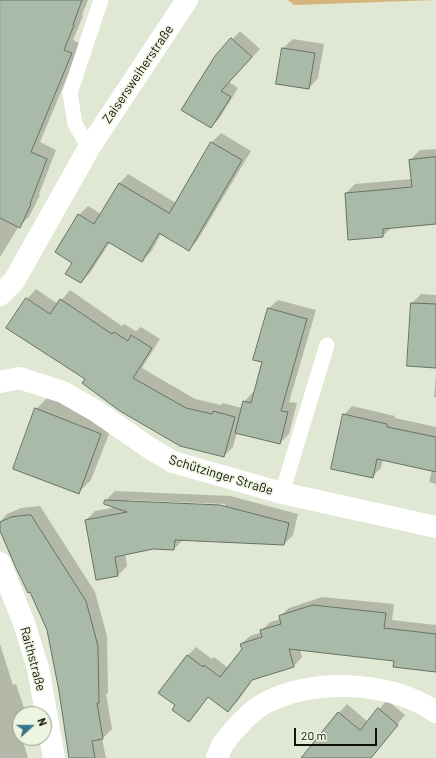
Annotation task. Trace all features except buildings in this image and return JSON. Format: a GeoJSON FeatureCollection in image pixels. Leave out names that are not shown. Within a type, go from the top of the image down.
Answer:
{"type":"FeatureCollection","features":[{"type":"Feature","properties":{"kind":"street","name":"Zaisersweiherstraße"},"geometry":{"type":"LineString","coordinates":[[0,295],[14,281],[89,148],[188,0]]}},
{"type":"Feature","properties":{"kind":"street","name":"Schützinger Straße"},"geometry":{"type":"LineString","coordinates":[[0,382],[19,378],[63,392],[96,411],[151,450],[173,462],[282,494],[436,527]]}},
{"type":"Feature","properties":{"kind":"street","name":"Raithstraße"},"geometry":{"type":"LineString","coordinates":[[0,563],[24,623],[38,668],[54,758]]}},
{"type":"Feature","properties":{"kind":"street"},"geometry":{"type":"LineString","coordinates":[[217,758],[223,745],[243,720],[266,703],[295,692],[327,686],[381,690],[406,696],[436,712]]}},
{"type":"Feature","properties":{"kind":"lane"},"geometry":{"type":"LineString","coordinates":[[89,148],[75,124],[70,93],[101,0]]}},
{"type":"Feature","properties":{"kind":"lane"},"geometry":{"type":"LineString","coordinates":[[282,494],[326,345]]}},
{"type":"Feature","properties":{"kind":"shaded area"},"geometry":{"type":"Polygon","coordinates":[[[288,0],[436,0],[294,5],[288,0]]]}}]}
